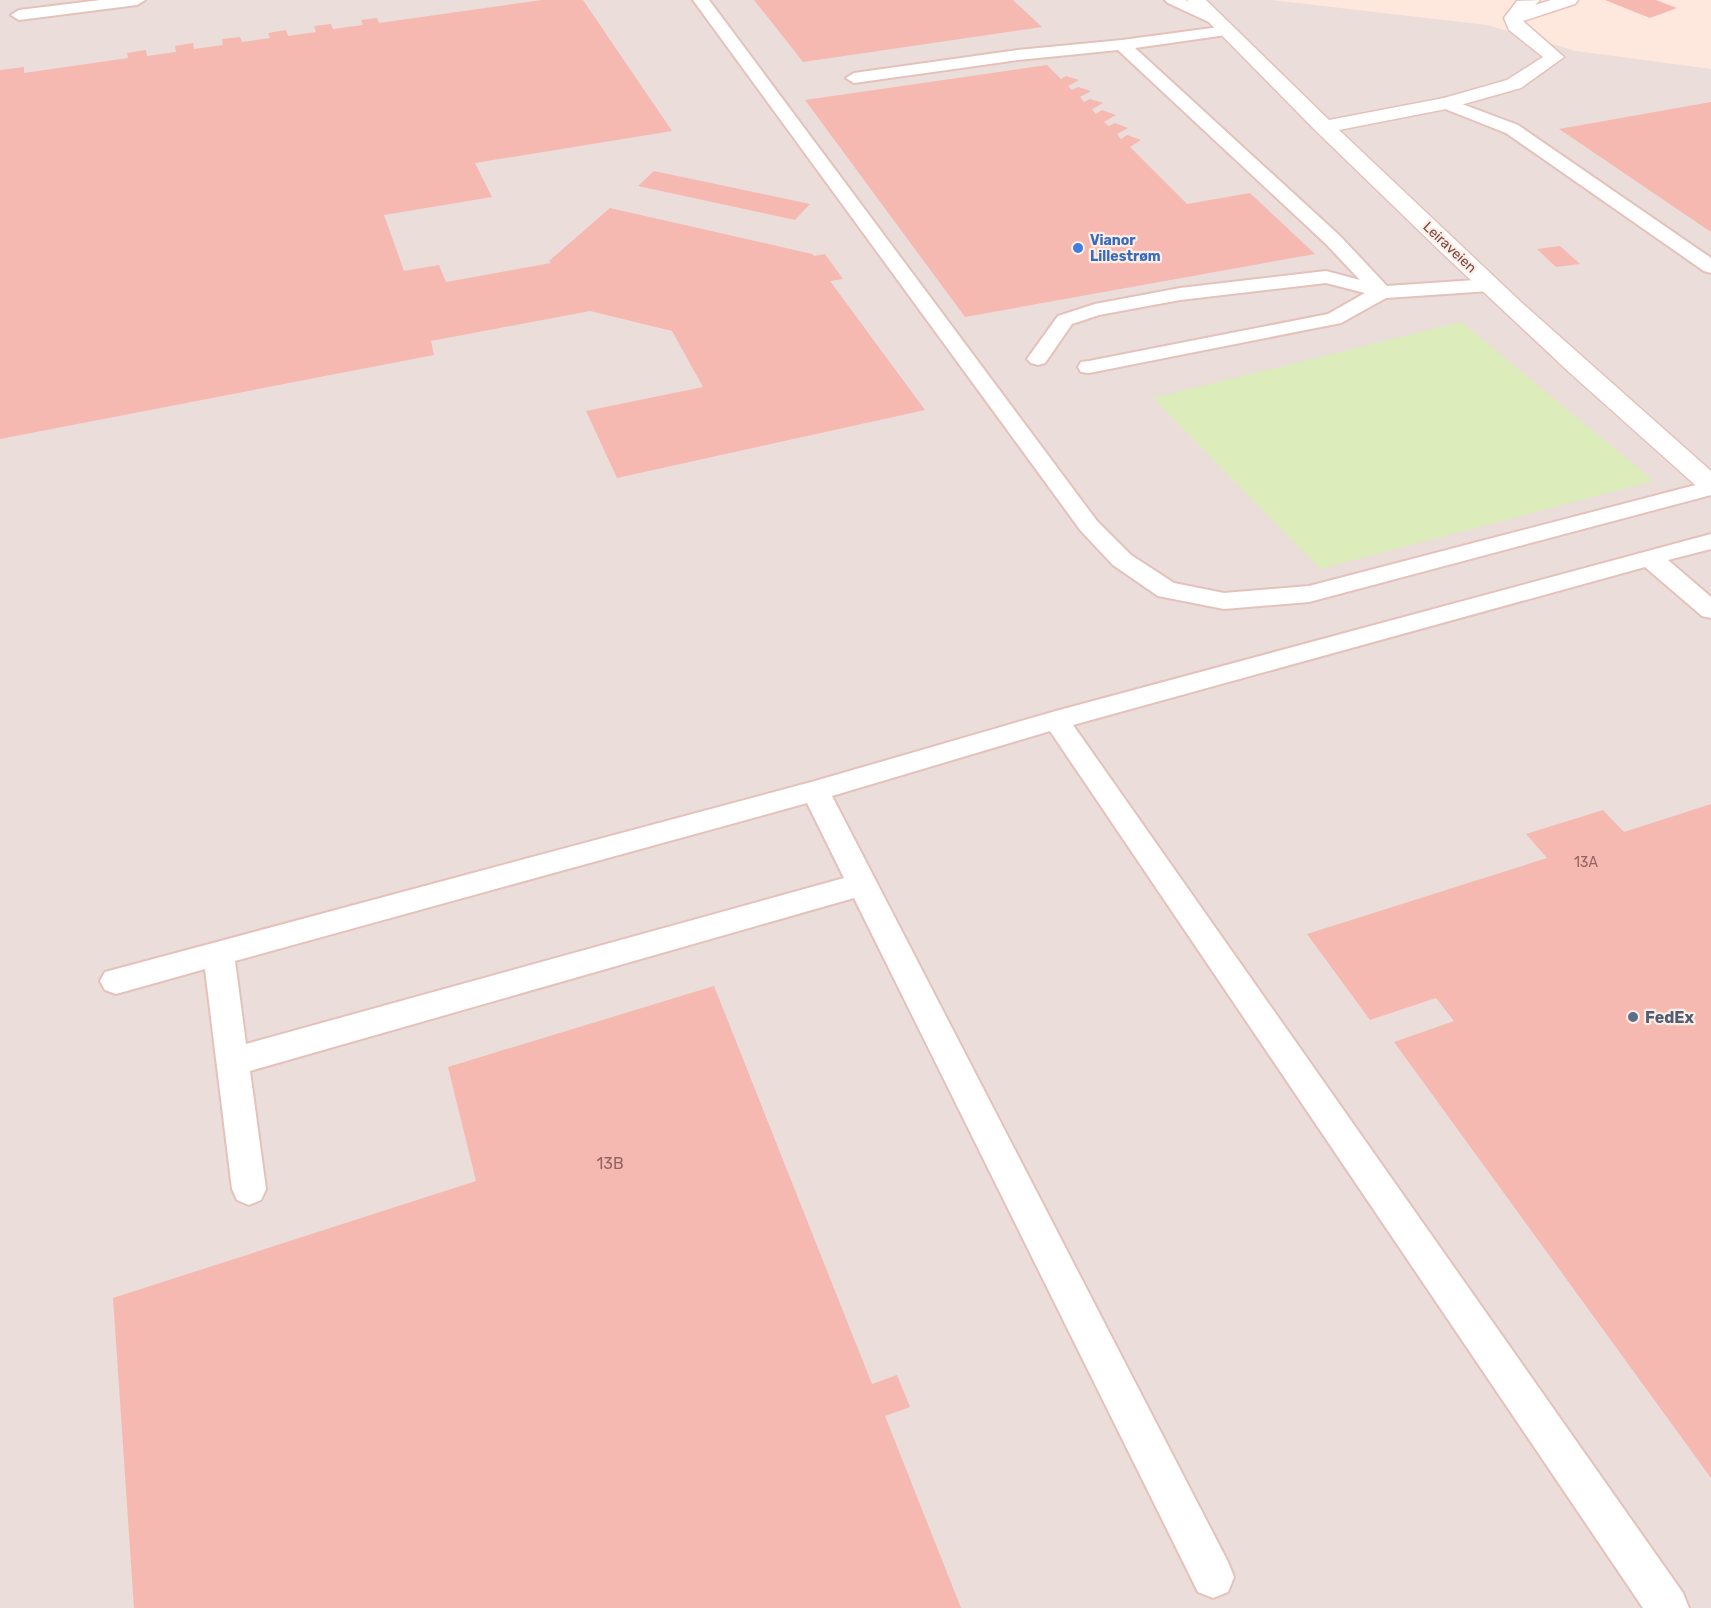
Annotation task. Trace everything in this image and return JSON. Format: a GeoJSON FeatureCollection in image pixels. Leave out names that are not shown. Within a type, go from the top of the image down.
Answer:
{"type":"FeatureCollection","features":[{"type":"Feature","properties":{"kind":"street","name":"Leiraveien"},"geometry":{"type":"LineString","coordinates":[[1196,0],[1323,127],[1594,384],[1711,487]]}},
{"type":"Feature","properties":{"kind":"street"},"geometry":{"type":"LineString","coordinates":[[1513,18],[1523,5],[1531,0]]}},
{"type":"Feature","properties":{"kind":"street"},"geometry":{"type":"LineString","coordinates":[[1513,18],[1569,0]]}},
{"type":"Feature","properties":{"kind":"street"},"geometry":{"type":"LineString","coordinates":[[1323,127],[1446,103],[1515,84],[1555,57],[1515,26],[1513,18]]}},
{"type":"Feature","properties":{"kind":"lane"},"geometry":{"type":"LineString","coordinates":[[19,15],[137,0]]}},
{"type":"Feature","properties":{"kind":"lane"},"geometry":{"type":"LineString","coordinates":[[701,0],[1089,526],[1122,560],[1167,590],[1224,601],[1309,594],[1711,487]]}},
{"type":"Feature","properties":{"kind":"lane"},"geometry":{"type":"LineString","coordinates":[[1173,0],[1222,26]]}},
{"type":"Feature","properties":{"kind":"lane"},"geometry":{"type":"LineString","coordinates":[[854,78],[1018,55],[1122,45],[1222,26]]}},
{"type":"Feature","properties":{"kind":"lane"},"geometry":{"type":"LineString","coordinates":[[1122,45],[1333,240],[1382,292]]}},
{"type":"Feature","properties":{"kind":"lane"},"geometry":{"type":"LineString","coordinates":[[1446,103],[1512,129],[1711,267]]}},
{"type":"Feature","properties":{"kind":"lane"},"geometry":{"type":"LineString","coordinates":[[1038,359],[1065,320],[1095,310],[1180,294],[1326,278],[1382,292],[1490,285]]}},
{"type":"Feature","properties":{"kind":"lane"},"geometry":{"type":"LineString","coordinates":[[1089,367],[1334,319],[1382,292]]}},
{"type":"Feature","properties":{"kind":"lane"},"geometry":{"type":"LineString","coordinates":[[116,981],[815,791],[1056,720],[1711,541]]}},
{"type":"Feature","properties":{"kind":"lane"},"geometry":{"type":"LineString","coordinates":[[1650,558],[1711,610]]}},
{"type":"Feature","properties":{"kind":"lane"},"geometry":{"type":"LineString","coordinates":[[1056,720],[1668,1608]]}},
{"type":"Feature","properties":{"kind":"lane"},"geometry":{"type":"LineString","coordinates":[[815,791],[1213,1578]]}},
{"type":"Feature","properties":{"kind":"lane"},"geometry":{"type":"LineString","coordinates":[[232,1062],[862,884]]}},
{"type":"Feature","properties":{"kind":"lane"},"geometry":{"type":"LineString","coordinates":[[218,952],[249,1189]]}},
{"type":"Feature","properties":{"kind":"shaded area"},"geometry":{"type":"Polygon","coordinates":[[[0,0],[1271,0],[1487,25],[1576,51],[1711,69],[1711,1608],[0,1608],[0,0]]]}},
{"type":"Feature","properties":{"kind":"green space"},"geometry":{"type":"Polygon","coordinates":[[[1461,322],[1654,481],[1320,569],[1153,398],[1461,322]]]}},
{"type":"Feature","properties":{"kind":"building"},"geometry":{"type":"Polygon","coordinates":[[[542,0],[583,0],[672,131],[475,163],[492,197],[384,215],[404,271],[439,265],[446,282],[551,263],[549,261],[610,208],[814,256],[825,254],[843,279],[830,281],[925,410],[617,478],[586,411],[703,387],[672,331],[590,311],[431,341],[434,355],[0,439],[0,70],[24,67],[24,73],[128,58],[127,53],[146,50],[147,56],[176,52],[175,46],[193,43],[194,49],[223,45],[222,39],[240,37],[242,42],[270,38],[268,33],[286,30],[288,36],[316,32],[314,26],[331,24],[333,29],[363,25],[361,20],[377,18],[379,23],[542,0]]]}},
{"type":"Feature","properties":{"kind":"building"},"geometry":{"type":"Polygon","coordinates":[[[754,0],[1013,0],[1042,27],[803,62],[754,0]]]}},
{"type":"Feature","properties":{"kind":"building"},"geometry":{"type":"Polygon","coordinates":[[[1605,0],[1656,0],[1677,8],[1650,18],[1605,0]]]}},
{"type":"Feature","properties":{"kind":"building"},"geometry":{"type":"Polygon","coordinates":[[[1047,65],[1061,79],[1066,76],[1079,80],[1068,86],[1072,90],[1078,87],[1091,91],[1080,97],[1084,102],[1090,99],[1103,103],[1092,109],[1096,114],[1102,110],[1116,115],[1104,122],[1109,126],[1115,123],[1128,128],[1117,134],[1121,139],[1127,135],[1141,140],[1130,147],[1187,204],[1250,193],[1315,254],[965,317],[805,100],[1047,65]]]}},
{"type":"Feature","properties":{"kind":"building"},"geometry":{"type":"Polygon","coordinates":[[[1711,102],[1711,232],[1559,129],[1711,102]]]}},
{"type":"Feature","properties":{"kind":"building"},"geometry":{"type":"Polygon","coordinates":[[[654,171],[810,204],[795,220],[638,186],[654,171]]]}},
{"type":"Feature","properties":{"kind":"building"},"geometry":{"type":"Polygon","coordinates":[[[1560,246],[1580,264],[1556,267],[1537,249],[1560,246]]]}},
{"type":"Feature","properties":{"kind":"building"},"geometry":{"type":"Polygon","coordinates":[[[1711,804],[1711,1478],[1394,1042],[1454,1021],[1436,998],[1370,1020],[1307,934],[1547,858],[1526,834],[1603,810],[1624,832],[1711,804]]]}},
{"type":"Feature","properties":{"kind":"building"},"geometry":{"type":"Polygon","coordinates":[[[714,986],[872,1384],[897,1375],[910,1407],[885,1416],[961,1608],[134,1608],[113,1298],[476,1181],[448,1067],[714,986]]]}},
{"type":"Feature","properties":{"kind":"place","name":"Vianor Lillestrøm"},"geometry":{"type":"Point","coordinates":[1078,248]}},
{"type":"Feature","properties":{"kind":"place","name":"FedEx"},"geometry":{"type":"Point","coordinates":[1633,1017]}}]}
